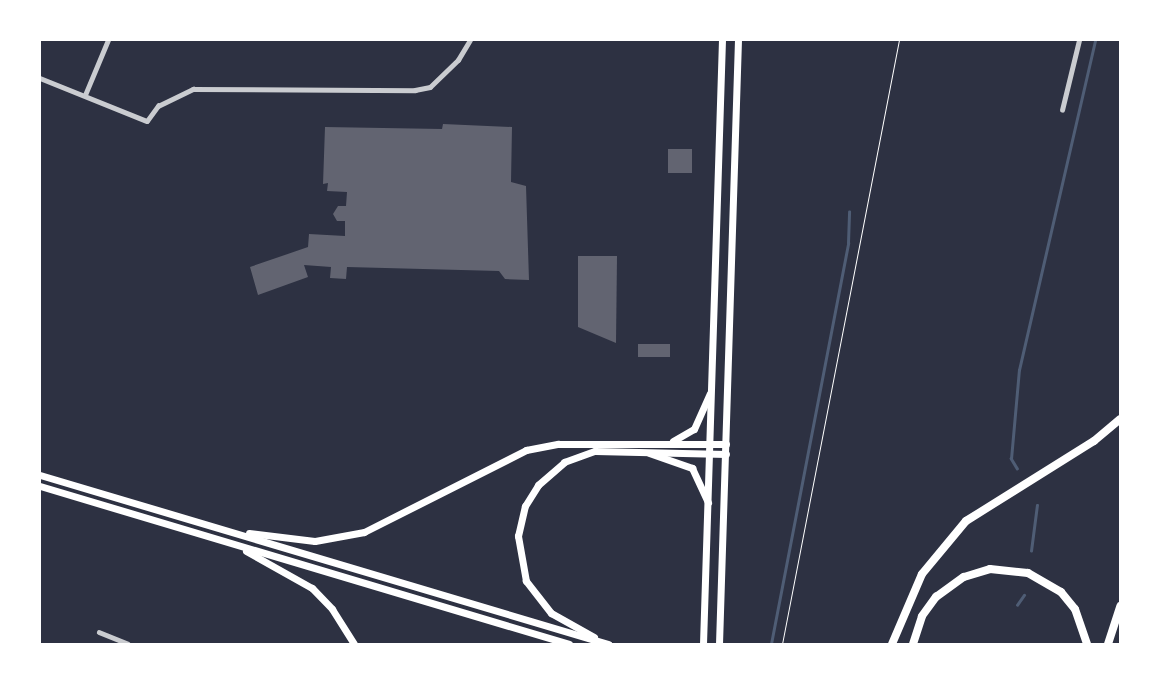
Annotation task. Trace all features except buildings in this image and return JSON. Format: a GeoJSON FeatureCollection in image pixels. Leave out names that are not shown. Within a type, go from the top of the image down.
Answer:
{"type":"FeatureCollection","features":[{"type":"Feature","properties":{"kind":"highway"},"geometry":{"type":"LineString","coordinates":[[892,644],[922,574],[966,521],[1094,441],[1120,419]]}},
{"type":"Feature","properties":{"kind":"highway"},"geometry":{"type":"LineString","coordinates":[[913,644],[922,616],[936,597],[964,577],[990,569],[1028,573],[1061,592],[1075,609],[1087,644]]}},
{"type":"Feature","properties":{"kind":"highway"},"geometry":{"type":"LineString","coordinates":[[1108,644],[1120,606]]}},
{"type":"Feature","properties":{"kind":"main road"},"geometry":{"type":"LineString","coordinates":[[703,644],[711,452],[722,40]]}},
{"type":"Feature","properties":{"kind":"main road"},"geometry":{"type":"LineString","coordinates":[[719,644],[738,40]]}},
{"type":"Feature","properties":{"kind":"main road"},"geometry":{"type":"LineString","coordinates":[[672,441],[694,429],[712,386]]}},
{"type":"Feature","properties":{"kind":"main road"},"geometry":{"type":"LineString","coordinates":[[226,530],[316,541],[364,532],[526,450],[558,444],[672,441],[726,444]]}},
{"type":"Feature","properties":{"kind":"main road"},"geometry":{"type":"LineString","coordinates":[[608,644],[551,613],[535,597],[520,559],[519,524],[538,485],[564,462],[595,451],[634,450],[726,454]]}},
{"type":"Feature","properties":{"kind":"main road"},"geometry":{"type":"LineString","coordinates":[[634,450],[682,461],[692,468],[709,506]]}},
{"type":"Feature","properties":{"kind":"main road"},"geometry":{"type":"LineString","coordinates":[[40,475],[608,644]]}},
{"type":"Feature","properties":{"kind":"main road"},"geometry":{"type":"LineString","coordinates":[[40,486],[569,644]]}},
{"type":"Feature","properties":{"kind":"main road"},"geometry":{"type":"LineString","coordinates":[[227,542],[312,588],[332,609],[354,644]]}},
{"type":"Feature","properties":{"kind":"street"},"geometry":{"type":"LineString","coordinates":[[85,95],[108,40]]}},
{"type":"Feature","properties":{"kind":"street"},"geometry":{"type":"LineString","coordinates":[[40,78],[147,121],[158,106],[193,89],[415,90],[430,86],[445,75],[470,40]]}},
{"type":"Feature","properties":{"kind":"street"},"geometry":{"type":"LineString","coordinates":[[1062,110],[1079,40]]}},
{"type":"Feature","properties":{"kind":"street"},"geometry":{"type":"LineString","coordinates":[[99,632],[128,644]]}},
{"type":"Feature","properties":{"kind":"path"},"geometry":{"type":"LineString","coordinates":[[782,644],[899,40]]}},
{"type":"Feature","properties":{"kind":"waterway"},"geometry":{"type":"LineString","coordinates":[[1017,469],[1011,459],[1019,370],[1095,40]]}},
{"type":"Feature","properties":{"kind":"waterway"},"geometry":{"type":"LineString","coordinates":[[771,644],[848,243],[849,212]]}},
{"type":"Feature","properties":{"kind":"waterway"},"geometry":{"type":"LineString","coordinates":[[1031,551],[1037,505]]}},
{"type":"Feature","properties":{"kind":"waterway"},"geometry":{"type":"LineString","coordinates":[[1017,605],[1024,595]]}}]}
